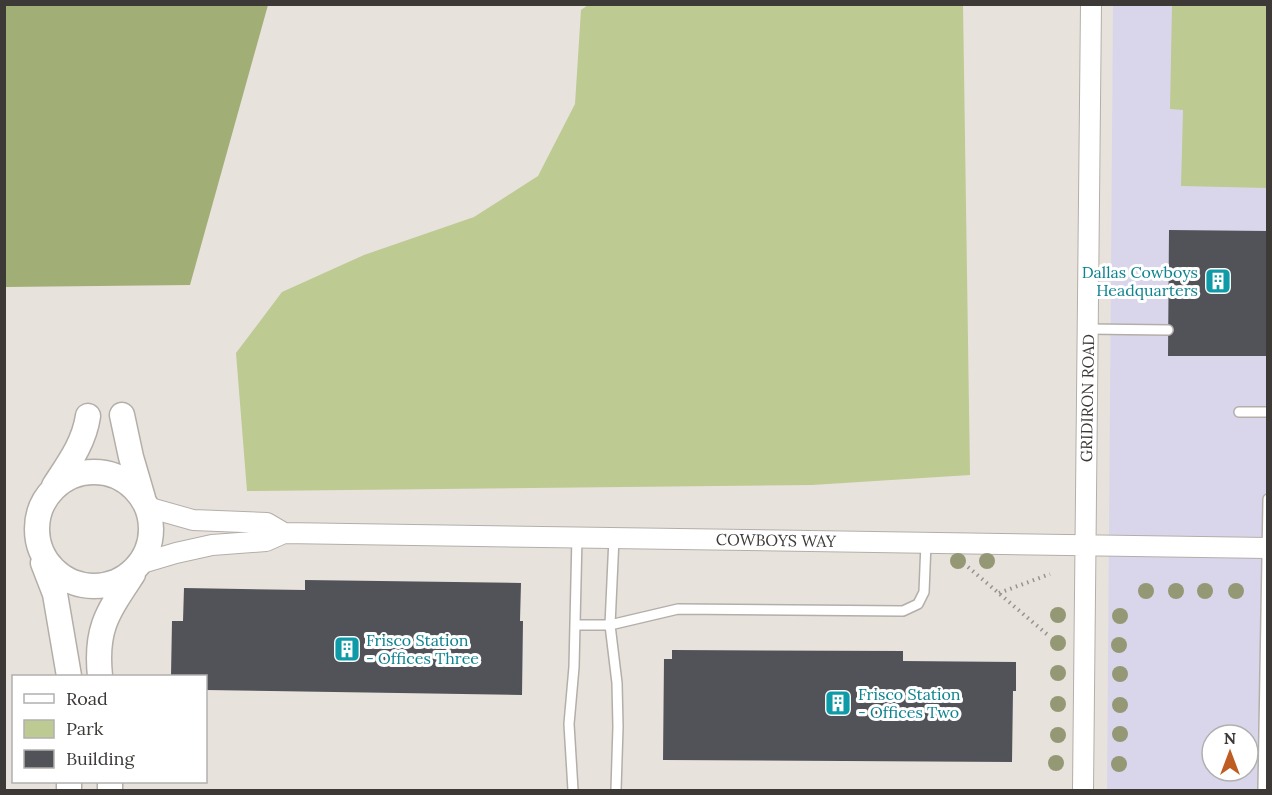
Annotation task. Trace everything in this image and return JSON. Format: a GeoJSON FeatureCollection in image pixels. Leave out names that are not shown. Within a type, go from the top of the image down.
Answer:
{"type":"FeatureCollection","features":[{"type":"Feature","properties":{"kind":"street","name":"GRIDIRON ROAD"},"geometry":{"type":"LineString","coordinates":[[1083,790],[1091,4]]}},
{"type":"Feature","properties":{"kind":"street"},"geometry":{"type":"LineString","coordinates":[[100,675],[98,657],[102,625],[147,551],[151,537],[151,522],[131,457],[122,415]]}},
{"type":"Feature","properties":{"kind":"street"},"geometry":{"type":"LineString","coordinates":[[69,675],[55,594],[40,552],[37,523],[40,508],[77,449],[88,416]]}},
{"type":"Feature","properties":{"kind":"street"},"geometry":{"type":"LineString","coordinates":[[47,496],[70,477],[98,472],[125,482],[133,488],[146,505]]}},
{"type":"Feature","properties":{"kind":"street","name":"COWBOYS WAY"},"geometry":{"type":"LineString","coordinates":[[146,505],[193,520],[267,523],[284,533]]}},
{"type":"Feature","properties":{"kind":"street","name":"COWBOYS WAY"},"geometry":{"type":"LineString","coordinates":[[138,565],[212,545],[266,541],[284,533],[1267,548]]}},
{"type":"Feature","properties":{"kind":"street"},"geometry":{"type":"LineString","coordinates":[[40,552],[50,567],[64,578],[89,586],[116,582],[138,565]]}},
{"type":"Feature","properties":{"kind":"lane"},"geometry":{"type":"LineString","coordinates":[[1088,329],[1168,330]]}},
{"type":"Feature","properties":{"kind":"lane"},"geometry":{"type":"LineString","coordinates":[[1239,412],[1268,412]]}},
{"type":"Feature","properties":{"kind":"lane"},"geometry":{"type":"LineString","coordinates":[[1263,790],[1268,499]]}},
{"type":"Feature","properties":{"kind":"lane"},"geometry":{"type":"LineString","coordinates":[[573,790],[569,724],[576,625],[578,537]]}},
{"type":"Feature","properties":{"kind":"lane"},"geometry":{"type":"LineString","coordinates":[[614,538],[610,625],[617,683],[616,790]]}},
{"type":"Feature","properties":{"kind":"lane"},"geometry":{"type":"LineString","coordinates":[[576,625],[610,625],[678,609],[903,611],[918,604],[924,591],[926,543]]}},
{"type":"Feature","properties":{"kind":"path"},"geometry":{"type":"LineString","coordinates":[[968,567],[1049,636]]}},
{"type":"Feature","properties":{"kind":"path"},"geometry":{"type":"LineString","coordinates":[[999,593],[1050,574]]}},
{"type":"Feature","properties":{"kind":"shaded area"},"geometry":{"type":"Polygon","coordinates":[[[1113,5],[1267,5],[1267,790],[1107,790],[1113,5]]]}},
{"type":"Feature","properties":{"kind":"green space"},"geometry":{"type":"Polygon","coordinates":[[[4,5],[268,5],[190,285],[5,287],[4,5]]]}},
{"type":"Feature","properties":{"kind":"green space"},"geometry":{"type":"Polygon","coordinates":[[[588,5],[963,5],[970,475],[812,485],[247,491],[236,353],[282,292],[364,255],[474,217],[538,176],[575,104],[581,10],[588,5]]]}},
{"type":"Feature","properties":{"kind":"green space"},"geometry":{"type":"Polygon","coordinates":[[[1172,5],[1267,5],[1267,188],[1181,186],[1183,110],[1170,109],[1172,5]]]}},
{"type":"Feature","properties":{"kind":"building","name":"Dallas Cowboys Headquarters"},"geometry":{"type":"Polygon","coordinates":[[[1169,230],[1268,231],[1268,356],[1168,356],[1169,230]]]}},
{"type":"Feature","properties":{"kind":"building","name":"Frisco Station - Offices Three"},"geometry":{"type":"Polygon","coordinates":[[[305,580],[521,583],[522,695],[207,690],[207,675],[171,675],[172,621],[183,621],[184,588],[305,590],[305,580]]]}},
{"type":"Feature","properties":{"kind":"building","name":"Frisco Station - Offices Two"},"geometry":{"type":"Polygon","coordinates":[[[672,650],[903,651],[903,661],[1016,662],[1016,691],[1013,691],[1012,762],[663,760],[664,659],[672,659],[672,650]]]}},
{"type":"Feature","properties":{"kind":"place","name":"Dallas Cowboys Headquarters"},"geometry":{"type":"Point","coordinates":[1218,281]}},
{"type":"Feature","properties":{"kind":"place","name":"Frisco Station - Offices Three"},"geometry":{"type":"Point","coordinates":[347,649]}},
{"type":"Feature","properties":{"kind":"place","name":"Frisco Station - Offices Two"},"geometry":{"type":"Point","coordinates":[838,703]}}]}
